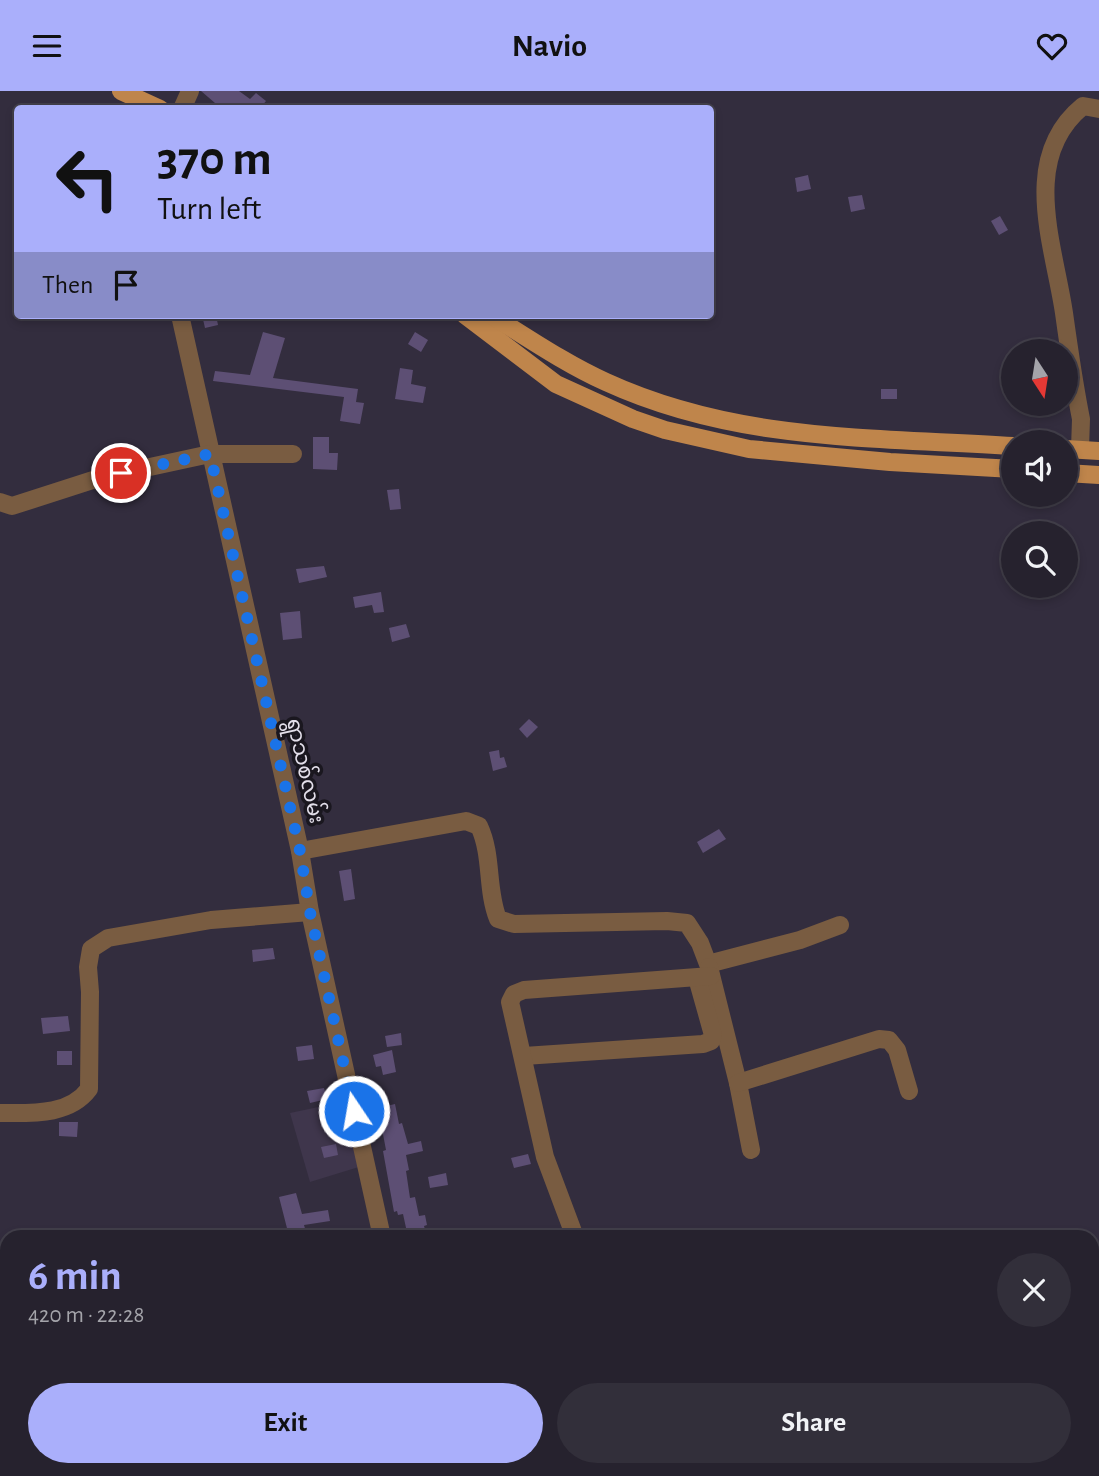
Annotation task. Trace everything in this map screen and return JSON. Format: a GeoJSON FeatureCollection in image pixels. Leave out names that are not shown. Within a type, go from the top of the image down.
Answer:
{"type":"FeatureCollection","features":[{"type":"Feature","properties":{"kind":"main road"},"geometry":{"type":"LineString","coordinates":[[129,99],[148,105]]}},
{"type":"Feature","properties":{"kind":"main road"},"geometry":{"type":"LineString","coordinates":[[470,319],[556,384],[633,419],[665,430],[749,449],[1001,469]]}},
{"type":"Feature","properties":{"kind":"main road"},"geometry":{"type":"LineString","coordinates":[[498,319],[605,382],[677,408],[735,424],[799,434],[1001,445]]}},
{"type":"Feature","properties":{"kind":"main road"},"geometry":{"type":"LineString","coordinates":[[1078,449],[1099,451]]}},
{"type":"Feature","properties":{"kind":"main road"},"geometry":{"type":"LineString","coordinates":[[1078,474],[1099,475]]}},
{"type":"Feature","properties":{"kind":"street"},"geometry":{"type":"LineString","coordinates":[[1077,430],[1080,419],[1044,211],[1047,175],[1054,141],[1068,118],[1083,106],[1099,109]]}},
{"type":"Feature","properties":{"kind":"street","name":"ရွာသစ်လမ်း"},"geometry":{"type":"LineString","coordinates":[[181,319],[300,851],[310,912],[380,1230]]}},
{"type":"Feature","properties":{"kind":"street"},"geometry":{"type":"LineString","coordinates":[[0,502],[12,506],[99,478],[210,454],[293,454]]}},
{"type":"Feature","properties":{"kind":"street"},"geometry":{"type":"LineString","coordinates":[[300,851],[466,821],[480,826],[487,842],[491,902],[498,919],[514,924],[667,921],[687,923],[700,943],[713,1035],[711,1041],[703,1044],[523,1056]]}},
{"type":"Feature","properties":{"kind":"street"},"geometry":{"type":"LineString","coordinates":[[0,1114],[38,1113],[58,1109],[76,1102],[89,1089],[88,967],[91,949],[108,938],[211,920],[310,912]]}},
{"type":"Feature","properties":{"kind":"street"},"geometry":{"type":"LineString","coordinates":[[572,1230],[545,1157],[510,1002],[514,995],[524,990],[705,973],[840,925]]}},
{"type":"Feature","properties":{"kind":"street"},"geometry":{"type":"LineString","coordinates":[[705,973],[738,1083],[751,1150]]}},
{"type":"Feature","properties":{"kind":"street"},"geometry":{"type":"LineString","coordinates":[[738,1083],[879,1039],[889,1040],[897,1050],[909,1091]]}},
{"type":"Feature","properties":{"kind":"shaded area"},"geometry":{"type":"Polygon","coordinates":[[[347,1101],[362,1166],[310,1182],[290,1113],[347,1101]]]}},
{"type":"Feature","properties":{"kind":"building"},"geometry":{"type":"Polygon","coordinates":[[[201,91],[239,91],[250,99],[256,93],[266,101],[263,105],[217,105],[201,91]]]}},
{"type":"Feature","properties":{"kind":"building"},"geometry":{"type":"Polygon","coordinates":[[[808,175],[811,189],[797,192],[795,178],[808,175]]]}},
{"type":"Feature","properties":{"kind":"building"},"geometry":{"type":"Polygon","coordinates":[[[862,195],[865,209],[851,212],[848,197],[862,195]]]}},
{"type":"Feature","properties":{"kind":"building"},"geometry":{"type":"Polygon","coordinates":[[[1000,216],[1008,230],[999,235],[991,221],[1000,216]]]}},
{"type":"Feature","properties":{"kind":"building"},"geometry":{"type":"Polygon","coordinates":[[[203,319],[217,319],[218,325],[205,328],[203,319]]]}},
{"type":"Feature","properties":{"kind":"building"},"geometry":{"type":"Polygon","coordinates":[[[263,332],[285,338],[273,378],[358,389],[356,402],[364,403],[360,424],[340,421],[344,397],[213,381],[215,371],[250,375],[263,332]]]}},
{"type":"Feature","properties":{"kind":"building"},"geometry":{"type":"Polygon","coordinates":[[[415,332],[428,340],[421,352],[408,344],[415,332]]]}},
{"type":"Feature","properties":{"kind":"building"},"geometry":{"type":"Polygon","coordinates":[[[400,368],[413,370],[411,384],[426,387],[423,403],[395,399],[400,368]]]}},
{"type":"Feature","properties":{"kind":"building"},"geometry":{"type":"Polygon","coordinates":[[[881,389],[897,389],[897,399],[881,399],[881,389]]]}},
{"type":"Feature","properties":{"kind":"building"},"geometry":{"type":"Polygon","coordinates":[[[313,437],[329,437],[329,453],[338,453],[337,470],[313,469],[313,437]]]}},
{"type":"Feature","properties":{"kind":"building"},"geometry":{"type":"Polygon","coordinates":[[[399,489],[401,509],[390,510],[387,490],[399,489]]]}},
{"type":"Feature","properties":{"kind":"building"},"geometry":{"type":"Polygon","coordinates":[[[324,566],[327,577],[299,583],[296,569],[324,566]]]}},
{"type":"Feature","properties":{"kind":"building"},"geometry":{"type":"Polygon","coordinates":[[[381,592],[384,612],[374,613],[372,605],[355,608],[353,597],[381,592]]]}},
{"type":"Feature","properties":{"kind":"building"},"geometry":{"type":"Polygon","coordinates":[[[300,611],[302,638],[283,640],[280,613],[300,611]]]}},
{"type":"Feature","properties":{"kind":"building"},"geometry":{"type":"Polygon","coordinates":[[[406,624],[410,637],[392,642],[389,628],[406,624]]]}},
{"type":"Feature","properties":{"kind":"building"},"geometry":{"type":"Polygon","coordinates":[[[529,719],[538,727],[527,738],[519,729],[529,719]]]}},
{"type":"Feature","properties":{"kind":"building"},"geometry":{"type":"Polygon","coordinates":[[[499,750],[500,758],[504,757],[507,767],[493,771],[489,752],[499,750]]]}},
{"type":"Feature","properties":{"kind":"building"},"geometry":{"type":"Polygon","coordinates":[[[719,829],[726,839],[703,853],[697,842],[719,829]]]}},
{"type":"Feature","properties":{"kind":"building"},"geometry":{"type":"Polygon","coordinates":[[[351,869],[355,899],[344,901],[339,871],[351,869]]]}},
{"type":"Feature","properties":{"kind":"building"},"geometry":{"type":"Polygon","coordinates":[[[273,948],[275,959],[253,962],[252,950],[273,948]]]}},
{"type":"Feature","properties":{"kind":"building"},"geometry":{"type":"Polygon","coordinates":[[[68,1016],[70,1031],[43,1034],[41,1018],[68,1016]]]}},
{"type":"Feature","properties":{"kind":"building"},"geometry":{"type":"Polygon","coordinates":[[[401,1033],[402,1045],[387,1047],[385,1036],[401,1033]]]}},
{"type":"Feature","properties":{"kind":"building"},"geometry":{"type":"Polygon","coordinates":[[[312,1045],[314,1059],[298,1061],[296,1047],[312,1045]]]}},
{"type":"Feature","properties":{"kind":"building"},"geometry":{"type":"Polygon","coordinates":[[[392,1050],[396,1072],[383,1075],[381,1066],[376,1067],[373,1055],[392,1050]]]}},
{"type":"Feature","properties":{"kind":"building"},"geometry":{"type":"Polygon","coordinates":[[[57,1051],[72,1051],[72,1065],[57,1065],[57,1051]]]}},
{"type":"Feature","properties":{"kind":"building"},"geometry":{"type":"Polygon","coordinates":[[[324,1088],[327,1099],[310,1103],[307,1091],[324,1088]]]}},
{"type":"Feature","properties":{"kind":"building"},"geometry":{"type":"Polygon","coordinates":[[[395,1104],[399,1124],[402,1123],[408,1144],[421,1141],[423,1151],[406,1155],[409,1170],[406,1171],[410,1198],[415,1197],[419,1216],[425,1215],[425,1230],[406,1230],[403,1214],[394,1212],[378,1108],[395,1104]]]}},
{"type":"Feature","properties":{"kind":"building"},"geometry":{"type":"Polygon","coordinates":[[[59,1122],[78,1122],[77,1137],[59,1136],[59,1122]]]}},
{"type":"Feature","properties":{"kind":"building"},"geometry":{"type":"Polygon","coordinates":[[[336,1144],[338,1155],[324,1158],[321,1147],[336,1144]]]}},
{"type":"Feature","properties":{"kind":"building"},"geometry":{"type":"Polygon","coordinates":[[[528,1154],[531,1164],[514,1168],[511,1158],[528,1154]]]}},
{"type":"Feature","properties":{"kind":"building"},"geometry":{"type":"Polygon","coordinates":[[[446,1173],[448,1185],[430,1188],[428,1177],[446,1173]]]}},
{"type":"Feature","properties":{"kind":"building"},"geometry":{"type":"Polygon","coordinates":[[[296,1193],[302,1214],[328,1210],[330,1221],[304,1225],[305,1230],[287,1230],[279,1197],[296,1193]]]}},
{"type":"Feature","properties":{"kind":"route"},"geometry":{"type":"LineString","coordinates":[[121,473],[210,454],[300,851],[310,912],[354,1111]]}}]}
